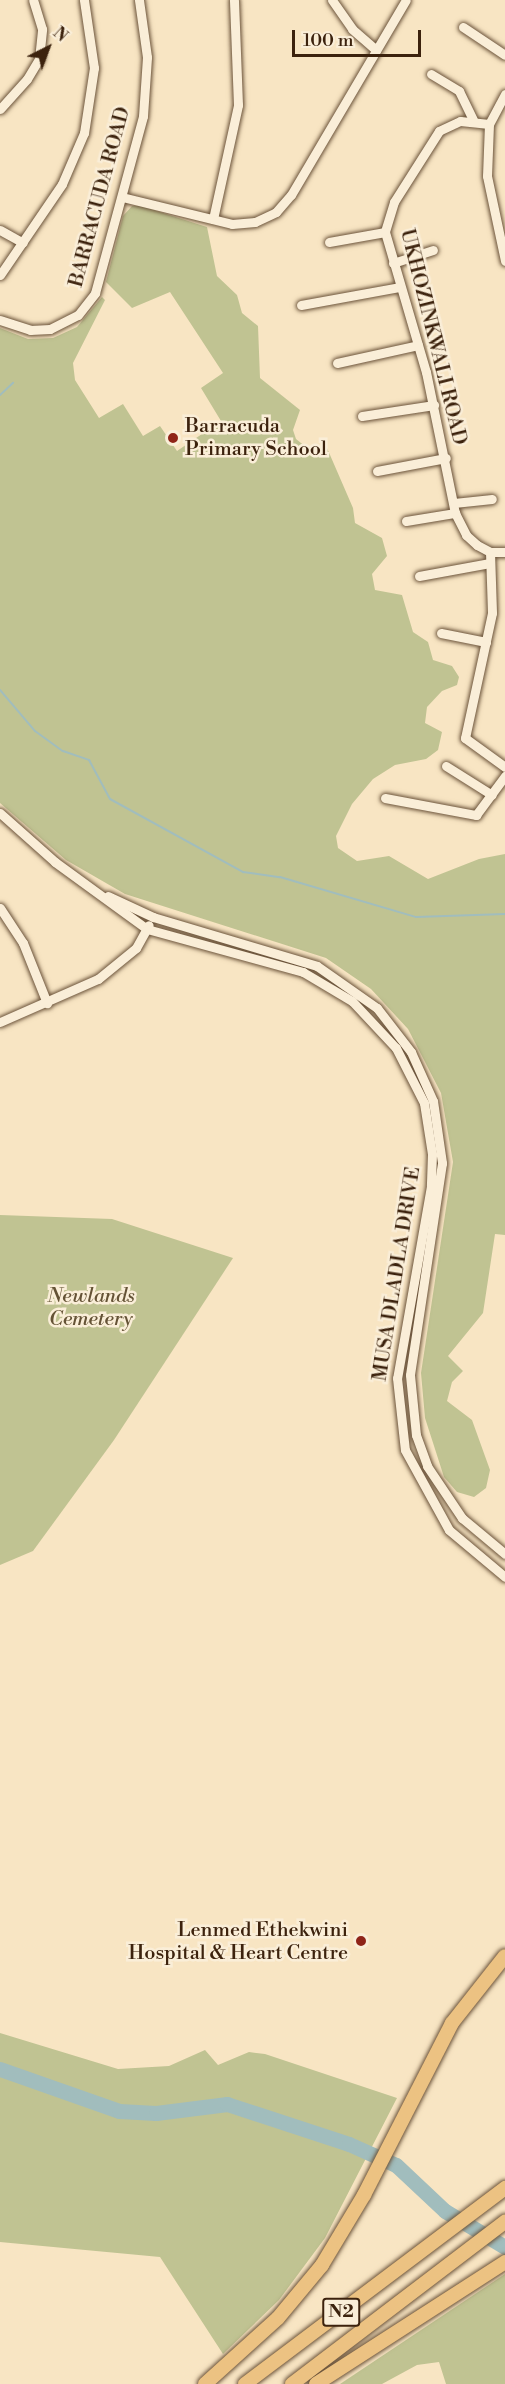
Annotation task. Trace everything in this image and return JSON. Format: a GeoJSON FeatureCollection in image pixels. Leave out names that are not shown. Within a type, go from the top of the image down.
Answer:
{"type":"FeatureCollection","features":[{"type":"Feature","properties":{"kind":"highway"},"geometry":{"type":"LineString","coordinates":[[205,2384],[297,2296],[364,2195],[452,2023],[505,1956]]}},
{"type":"Feature","properties":{"kind":"highway","name":"N2"},"geometry":{"type":"LineString","coordinates":[[245,2384],[505,2188]]}},
{"type":"Feature","properties":{"kind":"highway","name":"N2"},"geometry":{"type":"LineString","coordinates":[[292,2384],[505,2222]]}},
{"type":"Feature","properties":{"kind":"highway"},"geometry":{"type":"LineString","coordinates":[[316,2384],[502,2264]]}},
{"type":"Feature","properties":{"kind":"street"},"geometry":{"type":"LineString","coordinates":[[0,109],[27,80],[39,59],[42,29],[33,0]]}},
{"type":"Feature","properties":{"kind":"street"},"geometry":{"type":"LineString","coordinates":[[0,275],[66,176],[87,123],[93,56],[84,0]]}},
{"type":"Feature","properties":{"kind":"street","name":"BARRACUDA ROAD"},"geometry":{"type":"LineString","coordinates":[[0,320],[30,330],[50,329],[84,309],[99,283],[145,101],[147,57],[139,0]]}},
{"type":"Feature","properties":{"kind":"street"},"geometry":{"type":"LineString","coordinates":[[213,219],[238,105],[234,0]]}},
{"type":"Feature","properties":{"kind":"street"},"geometry":{"type":"LineString","coordinates":[[332,0],[352,29],[376,51]]}},
{"type":"Feature","properties":{"kind":"street"},"geometry":{"type":"LineString","coordinates":[[122,197],[213,219],[246,224],[281,207],[406,0]]}},
{"type":"Feature","properties":{"kind":"street"},"geometry":{"type":"LineString","coordinates":[[463,27],[505,56]]}},
{"type":"Feature","properties":{"kind":"street"},"geometry":{"type":"LineString","coordinates":[[431,75],[459,91],[473,120],[489,124]]}},
{"type":"Feature","properties":{"kind":"street"},"geometry":{"type":"LineString","coordinates":[[505,94],[489,124],[488,190],[505,261]]}},
{"type":"Feature","properties":{"kind":"street","name":"UKHOZINKWALI ROAD"},"geometry":{"type":"LineString","coordinates":[[473,120],[453,123],[435,136],[394,202],[385,231],[434,405],[454,508],[466,535],[490,552]]}},
{"type":"Feature","properties":{"kind":"street"},"geometry":{"type":"LineString","coordinates":[[0,230],[22,243]]}},
{"type":"Feature","properties":{"kind":"street"},"geometry":{"type":"LineString","coordinates":[[328,242],[385,231]]}},
{"type":"Feature","properties":{"kind":"street"},"geometry":{"type":"LineString","coordinates":[[393,263],[432,250]]}},
{"type":"Feature","properties":{"kind":"street"},"geometry":{"type":"LineString","coordinates":[[301,305],[400,286]]}},
{"type":"Feature","properties":{"kind":"street"},"geometry":{"type":"LineString","coordinates":[[337,363],[418,345]]}},
{"type":"Feature","properties":{"kind":"street"},"geometry":{"type":"LineString","coordinates":[[362,416],[434,405]]}},
{"type":"Feature","properties":{"kind":"street"},"geometry":{"type":"LineString","coordinates":[[377,471],[446,458]]}},
{"type":"Feature","properties":{"kind":"street"},"geometry":{"type":"LineString","coordinates":[[406,521],[492,499]]}},
{"type":"Feature","properties":{"kind":"street"},"geometry":{"type":"LineString","coordinates":[[505,552],[490,552],[493,603],[465,738],[505,767]]}},
{"type":"Feature","properties":{"kind":"street"},"geometry":{"type":"LineString","coordinates":[[419,576],[490,563]]}},
{"type":"Feature","properties":{"kind":"street"},"geometry":{"type":"LineString","coordinates":[[441,633],[486,642]]}},
{"type":"Feature","properties":{"kind":"street"},"geometry":{"type":"LineString","coordinates":[[446,766],[492,795]]}},
{"type":"Feature","properties":{"kind":"street"},"geometry":{"type":"LineString","coordinates":[[385,798],[479,814],[505,776]]}},
{"type":"Feature","properties":{"kind":"street","name":"MUSA DLADLA DRIVE"},"geometry":{"type":"LineString","coordinates":[[0,813],[89,888],[147,929],[286,965],[318,979],[364,1010],[407,1067],[424,1103],[432,1154],[431,1186],[397,1378],[405,1450],[449,1530],[505,1577]]}},
{"type":"Feature","properties":{"kind":"street","name":"MUSA DLADLA DRIVE"},"geometry":{"type":"LineString","coordinates":[[89,888],[153,917],[317,966],[377,1008],[411,1052],[433,1101],[442,1163],[410,1375],[416,1435],[427,1466],[462,1518],[505,1554]]}},
{"type":"Feature","properties":{"kind":"street"},"geometry":{"type":"LineString","coordinates":[[0,908],[23,943],[47,1003]]}},
{"type":"Feature","properties":{"kind":"street"},"geometry":{"type":"LineString","coordinates":[[0,1022],[47,1003],[111,970],[136,948],[153,917]]}},
{"type":"Feature","properties":{"kind":"green space"},"geometry":{"type":"Polygon","coordinates":[[[132,206],[141,206],[207,227],[217,276],[237,295],[242,313],[258,326],[260,378],[300,410],[293,430],[296,439],[306,447],[327,448],[353,508],[355,523],[382,538],[387,556],[372,574],[375,590],[402,595],[413,632],[428,642],[433,660],[452,666],[459,677],[457,685],[442,691],[427,707],[425,723],[442,732],[438,750],[426,759],[395,765],[373,779],[352,804],[336,836],[338,848],[357,861],[389,856],[428,879],[479,859],[505,854],[505,1235],[495,1234],[483,1313],[448,1356],[463,1371],[452,1382],[447,1401],[472,1420],[490,1470],[486,1488],[474,1497],[457,1492],[444,1477],[425,1418],[421,1373],[453,1162],[441,1093],[408,1029],[371,989],[326,958],[125,894],[66,860],[0,803],[0,328],[28,339],[53,338],[77,327],[102,297],[105,300],[73,363],[75,380],[99,418],[123,404],[143,436],[160,426],[177,451],[221,421],[201,388],[223,373],[170,292],[132,308],[106,282],[123,216],[132,206]]]}},
{"type":"Feature","properties":{"kind":"green space","name":"Newlands Cemetery"},"geometry":{"type":"Polygon","coordinates":[[[0,1215],[112,1219],[233,1258],[114,1440],[33,1551],[0,1565],[0,1215]]]}},
{"type":"Feature","properties":{"kind":"green space"},"geometry":{"type":"Polygon","coordinates":[[[0,2033],[118,2069],[169,2066],[205,2050],[218,2065],[249,2052],[265,2054],[397,2098],[325,2238],[279,2300],[223,2354],[160,2257],[0,2242],[0,2033]]]}},
{"type":"Feature","properties":{"kind":"green space"},"geometry":{"type":"Polygon","coordinates":[[[505,2274],[505,2384],[446,2384],[439,2362],[417,2365],[382,2384],[340,2384],[505,2274]]]}},
{"type":"Feature","properties":{"kind":"waterway"},"geometry":{"type":"LineString","coordinates":[[0,395],[13,383]]}},
{"type":"Feature","properties":{"kind":"waterway"},"geometry":{"type":"LineString","coordinates":[[0,690],[35,731],[63,751],[89,760],[110,799],[243,872],[280,877],[416,917],[505,914]]}},
{"type":"Feature","properties":{"kind":"waterway"},"geometry":{"type":"LineString","coordinates":[[0,2069],[119,2111],[156,2113],[227,2104],[349,2144],[396,2165],[445,2211],[505,2247]]}},
{"type":"Feature","properties":{"kind":"place","name":"Barracuda Primary School"},"geometry":{"type":"Point","coordinates":[173,438]}},
{"type":"Feature","properties":{"kind":"place","name":"Lenmed Ethekwini Hospital & Heart Centre"},"geometry":{"type":"Point","coordinates":[361,1941]}}]}
